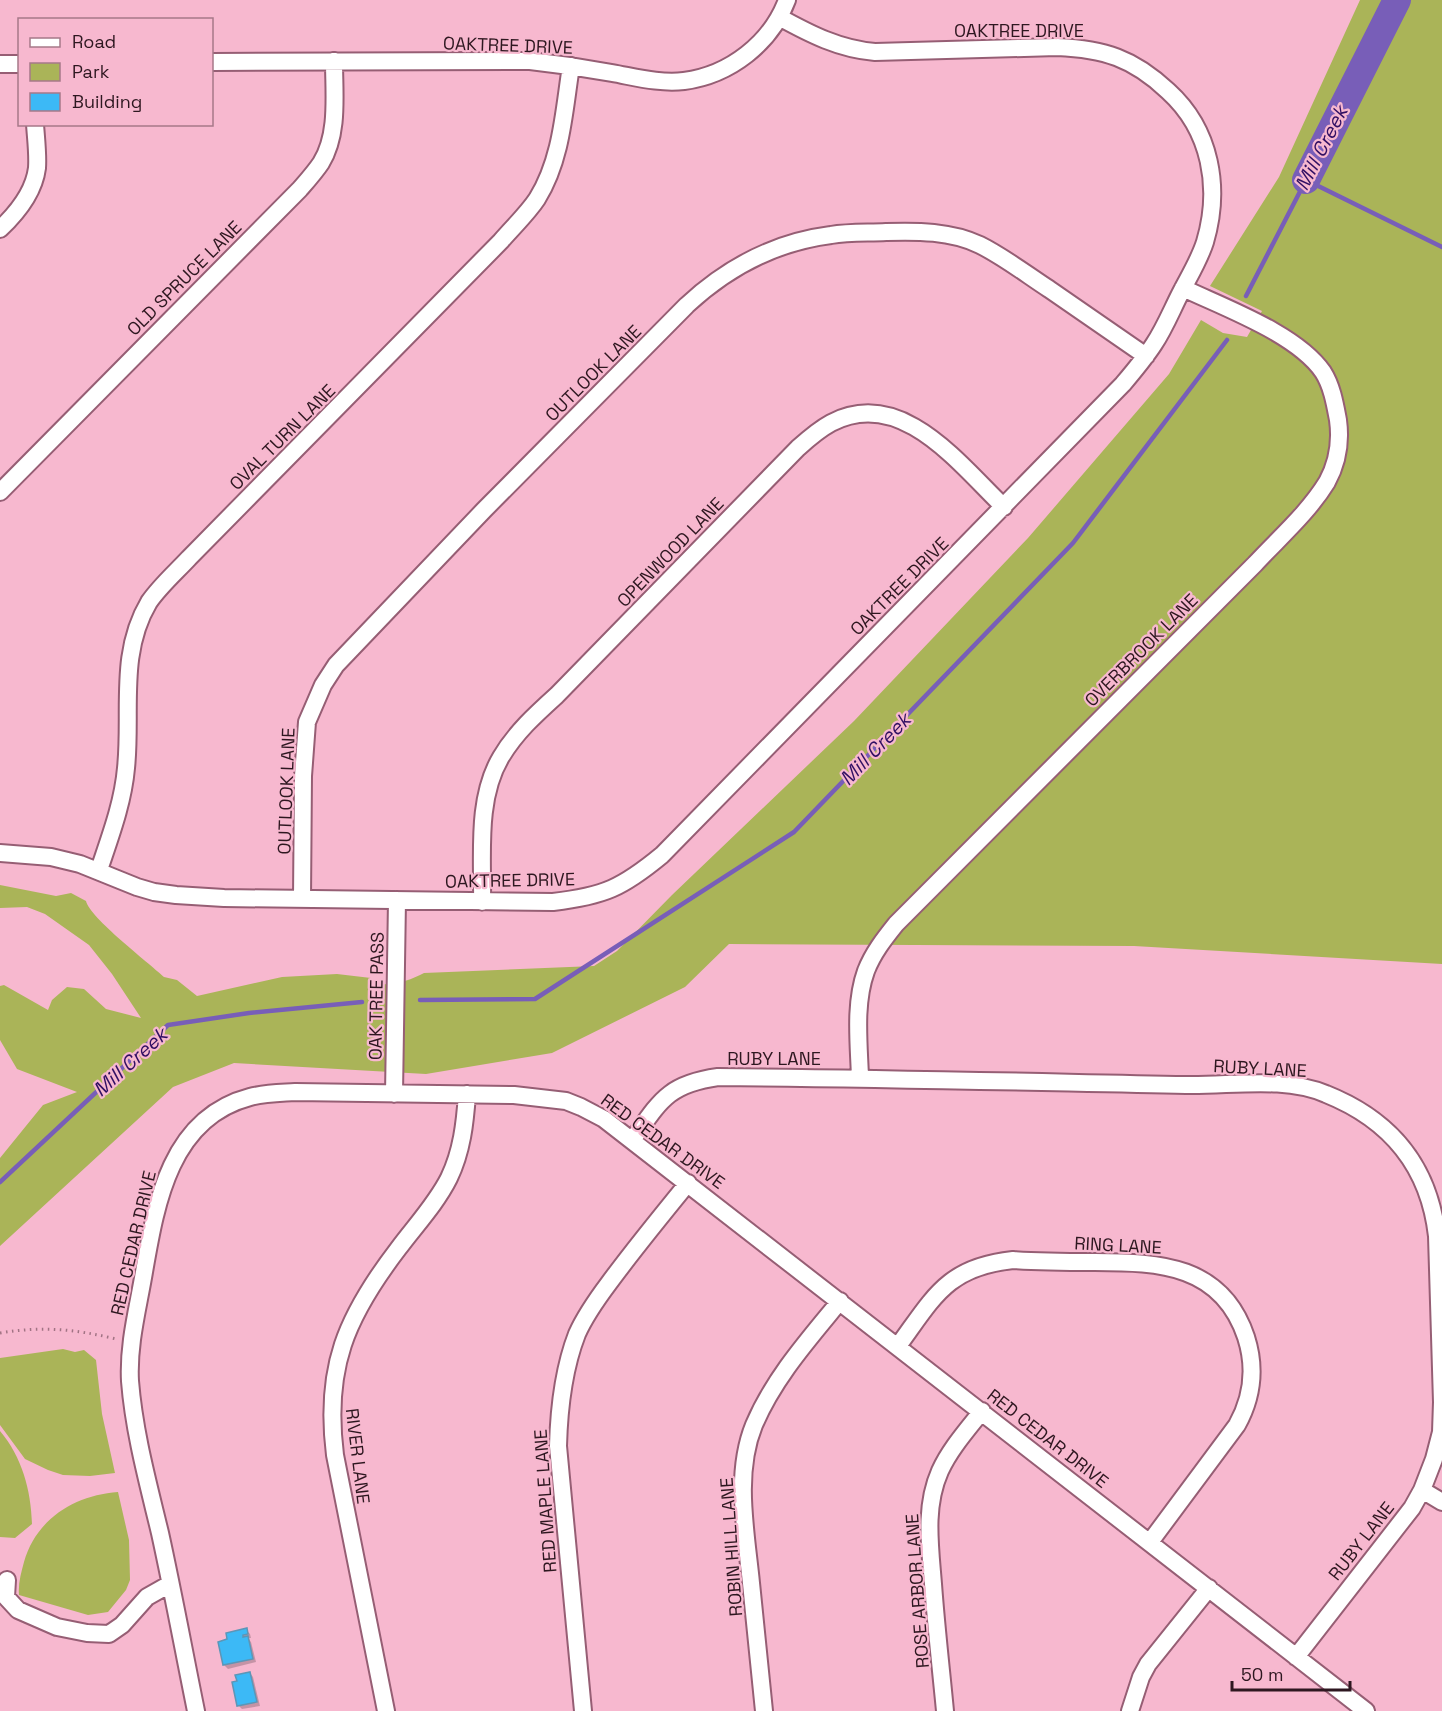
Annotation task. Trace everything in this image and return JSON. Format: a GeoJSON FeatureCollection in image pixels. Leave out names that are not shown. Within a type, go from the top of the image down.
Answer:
{"type":"FeatureCollection","features":[{"type":"Feature","properties":{"kind":"street","name":"OAKTREE DRIVE"},"geometry":{"type":"LineString","coordinates":[[213,62],[530,61],[654,81],[682,81],[703,77],[728,67],[748,54],[765,37],[779,17],[787,0]]}},
{"type":"Feature","properties":{"kind":"street","name":"OAKTREE DRIVE"},"geometry":{"type":"LineString","coordinates":[[0,853],[51,857],[99,870],[138,887],[176,895],[224,898],[554,902],[600,895],[640,873],[662,855],[1123,384],[1155,342],[1183,288],[1204,243],[1212,207],[1213,187],[1209,159],[1198,131],[1183,106],[1160,82],[1141,68],[1107,53],[1087,48],[874,52],[835,45],[779,17]]}},
{"type":"Feature","properties":{"kind":"street","name":"OLD SPRUCE LANE"},"geometry":{"type":"LineString","coordinates":[[0,492],[300,189],[320,165],[332,136],[334,61]]}},
{"type":"Feature","properties":{"kind":"street"},"geometry":{"type":"LineString","coordinates":[[0,64],[18,64]]}},
{"type":"Feature","properties":{"kind":"street","name":"OVAL TURN LANE"},"geometry":{"type":"LineString","coordinates":[[99,870],[121,802],[126,769],[129,660],[140,619],[150,601],[189,558],[531,208],[548,177],[558,150],[571,66]]}},
{"type":"Feature","properties":{"kind":"street"},"geometry":{"type":"LineString","coordinates":[[0,229],[24,203],[32,186],[37,169],[35,126]]}},
{"type":"Feature","properties":{"kind":"street","name":"OUTLOOK LANE"},"geometry":{"type":"LineString","coordinates":[[302,898],[303,776],[308,722],[323,685],[336,665],[484,510],[679,313],[704,289],[724,275],[760,254],[788,243],[832,235],[899,232],[939,234],[972,242],[1008,261],[1146,356]]}},
{"type":"Feature","properties":{"kind":"street","name":"OVERBROOK LANE"},"geometry":{"type":"LineString","coordinates":[[860,1078],[859,1021],[862,986],[881,942],[896,924],[1255,564],[1309,507],[1327,482],[1335,466],[1339,432],[1335,405],[1324,374],[1311,357],[1287,339],[1183,288]]}},
{"type":"Feature","properties":{"kind":"street","name":"OPENWOOD LANE"},"geometry":{"type":"LineString","coordinates":[[482,902],[486,799],[491,778],[501,757],[526,724],[650,601],[791,455],[820,429],[858,415],[892,417],[908,422],[946,450],[1004,507]]}},
{"type":"Feature","properties":{"kind":"street","name":"OAK TREE PASS"},"geometry":{"type":"LineString","coordinates":[[394,1094],[397,900]]}},
{"type":"Feature","properties":{"kind":"street","name":"RUBY LANE"},"geometry":{"type":"LineString","coordinates":[[633,1139],[667,1095],[698,1080],[718,1077],[1301,1087],[1324,1093],[1370,1117],[1391,1134],[1415,1166],[1427,1188],[1434,1215],[1437,1236],[1441,1422],[1434,1460],[1412,1508],[1296,1657]]}},
{"type":"Feature","properties":{"kind":"street","name":"RED CEDAR DRIVE"},"geometry":{"type":"LineString","coordinates":[[196,1711],[132,1398],[130,1379],[132,1344],[145,1265],[161,1192],[181,1146],[208,1118],[231,1104],[267,1093],[295,1092],[514,1095],[566,1101],[604,1119],[633,1139],[1366,1711]]}},
{"type":"Feature","properties":{"kind":"street","name":"RIVER LANE"},"geometry":{"type":"LineString","coordinates":[[386,1711],[335,1455],[331,1428],[331,1401],[337,1363],[344,1339],[363,1296],[448,1179],[464,1132],[467,1094]]}},
{"type":"Feature","properties":{"kind":"street","name":"RED MAPLE LANE"},"geometry":{"type":"LineString","coordinates":[[583,1711],[558,1446],[558,1417],[562,1385],[578,1332],[592,1307],[688,1183]]}},
{"type":"Feature","properties":{"kind":"street","name":"RING LANE"},"geometry":{"type":"LineString","coordinates":[[898,1346],[952,1279],[970,1269],[991,1263],[1013,1260],[1155,1264],[1191,1274],[1202,1280],[1223,1297],[1243,1329],[1252,1362],[1247,1407],[1237,1425],[1150,1542]]}},
{"type":"Feature","properties":{"kind":"street","name":"ROBIN HILL LANE"},"geometry":{"type":"LineString","coordinates":[[764,1711],[743,1491],[747,1449],[753,1427],[766,1400],[787,1367],[840,1301]]}},
{"type":"Feature","properties":{"kind":"street","name":"ROSE ARBOR LANE"},"geometry":{"type":"LineString","coordinates":[[945,1711],[929,1534],[929,1510],[940,1471],[957,1442],[982,1411]]}},
{"type":"Feature","properties":{"kind":"street"},"geometry":{"type":"LineString","coordinates":[[1422,1490],[1442,1502]]}},
{"type":"Feature","properties":{"kind":"street"},"geometry":{"type":"LineString","coordinates":[[7,1580],[6,1597],[18,1610],[57,1627],[87,1633],[109,1634],[122,1624],[147,1597],[170,1584]]}},
{"type":"Feature","properties":{"kind":"street"},"geometry":{"type":"LineString","coordinates":[[1130,1711],[1141,1677],[1149,1664],[1209,1588]]}},
{"type":"Feature","properties":{"kind":"path"},"geometry":{"type":"LineString","coordinates":[[0,1333],[63,1328],[132,1344]]}},
{"type":"Feature","properties":{"kind":"green space"},"geometry":{"type":"Polygon","coordinates":[[[1360,0],[1442,0],[1442,964],[1134,946],[729,944],[685,987],[552,1053],[426,1074],[234,1063],[173,1087],[0,1246],[0,1158],[43,1105],[77,1092],[17,1069],[0,1040],[0,986],[4,985],[48,1010],[52,1000],[67,987],[84,989],[106,1009],[141,1018],[112,974],[89,945],[45,914],[27,907],[0,908],[0,885],[56,896],[71,893],[86,901],[108,929],[133,951],[164,977],[177,980],[197,996],[282,977],[337,974],[371,978],[372,982],[379,984],[392,984],[424,973],[594,966],[617,951],[672,895],[854,721],[1028,538],[1169,374],[1201,320],[1223,333],[1247,337],[1262,311],[1210,286],[1279,177],[1360,0]]]}},
{"type":"Feature","properties":{"kind":"green space"},"geometry":{"type":"Polygon","coordinates":[[[63,1349],[75,1352],[84,1350],[96,1360],[102,1414],[115,1473],[90,1476],[63,1475],[48,1470],[25,1459],[0,1425],[0,1358],[63,1349]]]}},
{"type":"Feature","properties":{"kind":"green space"},"geometry":{"type":"Polygon","coordinates":[[[0,1431],[20,1463],[30,1499],[32,1524],[15,1538],[0,1537],[0,1431]]]}},
{"type":"Feature","properties":{"kind":"green space"},"geometry":{"type":"Polygon","coordinates":[[[118,1492],[129,1540],[130,1580],[126,1590],[108,1612],[88,1615],[19,1595],[24,1562],[38,1533],[48,1522],[59,1512],[87,1498],[118,1492]]]}},
{"type":"Feature","properties":{"kind":"building"},"geometry":{"type":"Polygon","coordinates":[[[247,1628],[248,1634],[243,1637],[248,1636],[253,1659],[223,1665],[218,1642],[227,1639],[226,1633],[247,1628]]]}},
{"type":"Feature","properties":{"kind":"building"},"geometry":{"type":"Polygon","coordinates":[[[250,1672],[257,1702],[237,1706],[232,1682],[237,1681],[235,1675],[250,1672]]]}},
{"type":"Feature","properties":{"kind":"waterway","name":"Mill Creek"},"geometry":{"type":"LineString","coordinates":[[1306,180],[1397,0]]}},
{"type":"Feature","properties":{"kind":"waterway"},"geometry":{"type":"LineString","coordinates":[[1246,296],[1306,180],[1442,247]]}},
{"type":"Feature","properties":{"kind":"waterway","name":"Mill Creek"},"geometry":{"type":"LineString","coordinates":[[420,1000],[535,999],[794,832],[1073,543],[1227,340]]}},
{"type":"Feature","properties":{"kind":"waterway","name":"Mill Creek"},"geometry":{"type":"LineString","coordinates":[[0,1182],[168,1025],[249,1013],[362,1002]]}}]}
